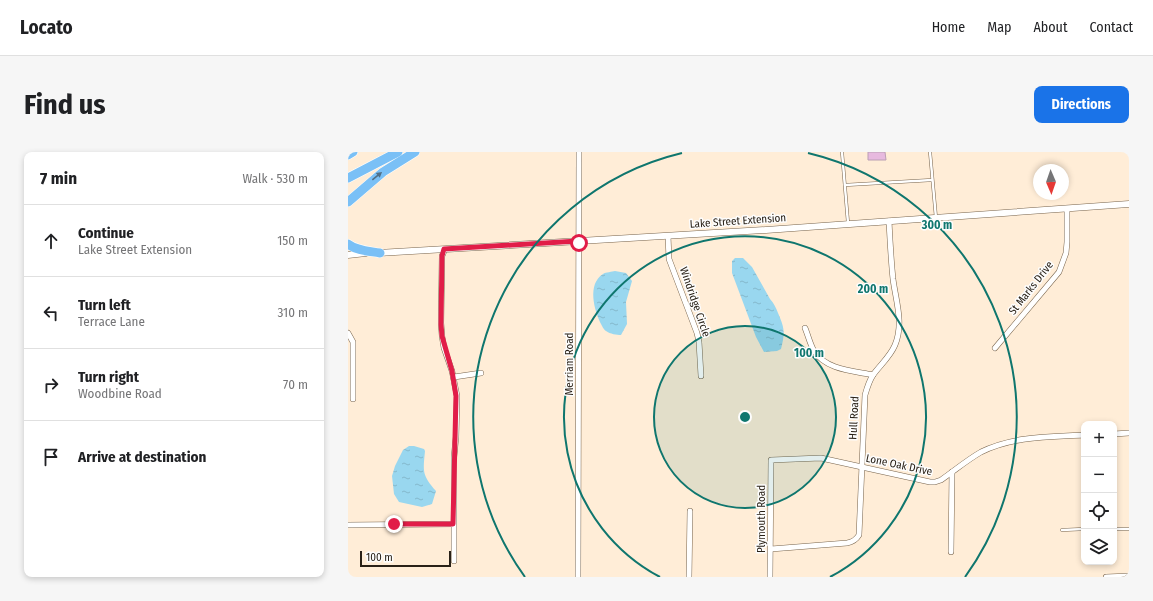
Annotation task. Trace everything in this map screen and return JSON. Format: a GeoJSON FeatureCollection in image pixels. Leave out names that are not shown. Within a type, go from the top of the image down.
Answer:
{"type":"FeatureCollection","features":[{"type":"Feature","properties":{"kind":"highway"},"geometry":{"type":"LineString","coordinates":[[348,155],[353,152]]}},
{"type":"Feature","properties":{"kind":"highway"},"geometry":{"type":"LineString","coordinates":[[348,178],[398,152]]}},
{"type":"Feature","properties":{"kind":"highway"},"geometry":{"type":"LineString","coordinates":[[348,202],[383,172],[414,152]]}},
{"type":"Feature","properties":{"kind":"highway"},"geometry":{"type":"LineString","coordinates":[[348,244],[353,248],[380,253]]}},
{"type":"Feature","properties":{"kind":"street","name":"Merriam Road"},"geometry":{"type":"LineString","coordinates":[[578,577],[579,152]]}},
{"type":"Feature","properties":{"kind":"street","name":"Lake Street Extension"},"geometry":{"type":"LineString","coordinates":[[348,255],[668,236],[1129,204]]}},
{"type":"Feature","properties":{"kind":"street","name":"St Marks Drive"},"geometry":{"type":"LineString","coordinates":[[994,348],[1059,272],[1066,253],[1067,209]]}},
{"type":"Feature","properties":{"kind":"street","name":"Hull Road"},"geometry":{"type":"LineString","coordinates":[[771,549],[847,543],[852,542],[859,535],[865,394],[873,375],[889,357],[895,346],[900,321],[893,280],[889,221]]}},
{"type":"Feature","properties":{"kind":"street","name":"Windridge Circle"},"geometry":{"type":"LineString","coordinates":[[668,236],[669,259],[697,333],[701,376]]}},
{"type":"Feature","properties":{"kind":"street"},"geometry":{"type":"LineString","coordinates":[[444,249],[442,256],[441,324],[444,348],[454,377],[456,396],[456,450],[454,457],[453,524],[454,561]]}},
{"type":"Feature","properties":{"kind":"street"},"geometry":{"type":"LineString","coordinates":[[805,328],[814,350],[820,358],[828,364],[873,375]]}},
{"type":"Feature","properties":{"kind":"street"},"geometry":{"type":"LineString","coordinates":[[348,333],[353,342],[353,399]]}},
{"type":"Feature","properties":{"kind":"street"},"geometry":{"type":"LineString","coordinates":[[454,377],[481,374]]}},
{"type":"Feature","properties":{"kind":"street"},"geometry":{"type":"LineString","coordinates":[[1117,434],[1129,433]]}},
{"type":"Feature","properties":{"kind":"street","name":"Lone Oak Drive"},"geometry":{"type":"LineString","coordinates":[[771,460],[821,458],[935,482],[941,480],[980,453],[994,446],[1039,437],[1081,435]]}},
{"type":"Feature","properties":{"kind":"street","name":"Plymouth Road"},"geometry":{"type":"LineString","coordinates":[[770,577],[771,460]]}},
{"type":"Feature","properties":{"kind":"street"},"geometry":{"type":"LineString","coordinates":[[951,552],[952,472]]}},
{"type":"Feature","properties":{"kind":"street"},"geometry":{"type":"LineString","coordinates":[[689,577],[690,511]]}},
{"type":"Feature","properties":{"kind":"street"},"geometry":{"type":"LineString","coordinates":[[348,525],[453,524]]}},
{"type":"Feature","properties":{"kind":"street"},"geometry":{"type":"LineString","coordinates":[[1106,577],[1129,576]]}},
{"type":"Feature","properties":{"kind":"lane"},"geometry":{"type":"LineString","coordinates":[[842,152],[848,224]]}},
{"type":"Feature","properties":{"kind":"lane"},"geometry":{"type":"LineString","coordinates":[[930,152],[936,218]]}},
{"type":"Feature","properties":{"kind":"lane"},"geometry":{"type":"LineString","coordinates":[[845,185],[932,180]]}},
{"type":"Feature","properties":{"kind":"lane"},"geometry":{"type":"LineString","coordinates":[[1062,530],[1081,529]]}},
{"type":"Feature","properties":{"kind":"lane"},"geometry":{"type":"LineString","coordinates":[[1117,529],[1129,529]]}},
{"type":"Feature","properties":{"kind":"water"},"geometry":{"type":"Polygon","coordinates":[[[735,258],[743,258],[752,267],[776,307],[784,331],[781,349],[777,351],[764,352],[756,337],[732,273],[732,261],[735,258]]]}},
{"type":"Feature","properties":{"kind":"water"},"geometry":{"type":"Polygon","coordinates":[[[615,271],[626,273],[632,281],[626,302],[627,324],[621,335],[609,333],[604,329],[598,318],[593,298],[593,291],[598,278],[604,273],[615,271]]]}},
{"type":"Feature","properties":{"kind":"water"},"geometry":{"type":"Polygon","coordinates":[[[409,446],[424,449],[425,451],[424,473],[436,491],[432,504],[422,507],[399,502],[394,494],[392,476],[395,466],[403,450],[409,446]]]}},
{"type":"Feature","properties":{"kind":"building"},"geometry":{"type":"Polygon","coordinates":[[[868,152],[885,152],[886,160],[868,160],[868,152]]]}},
{"type":"Feature","properties":{"kind":"route"},"geometry":{"type":"LineString","coordinates":[[394,524],[453,524],[454,457],[456,450],[456,396],[452,371],[444,348],[441,324],[442,256],[444,249],[578,241],[579,243]]}}]}
